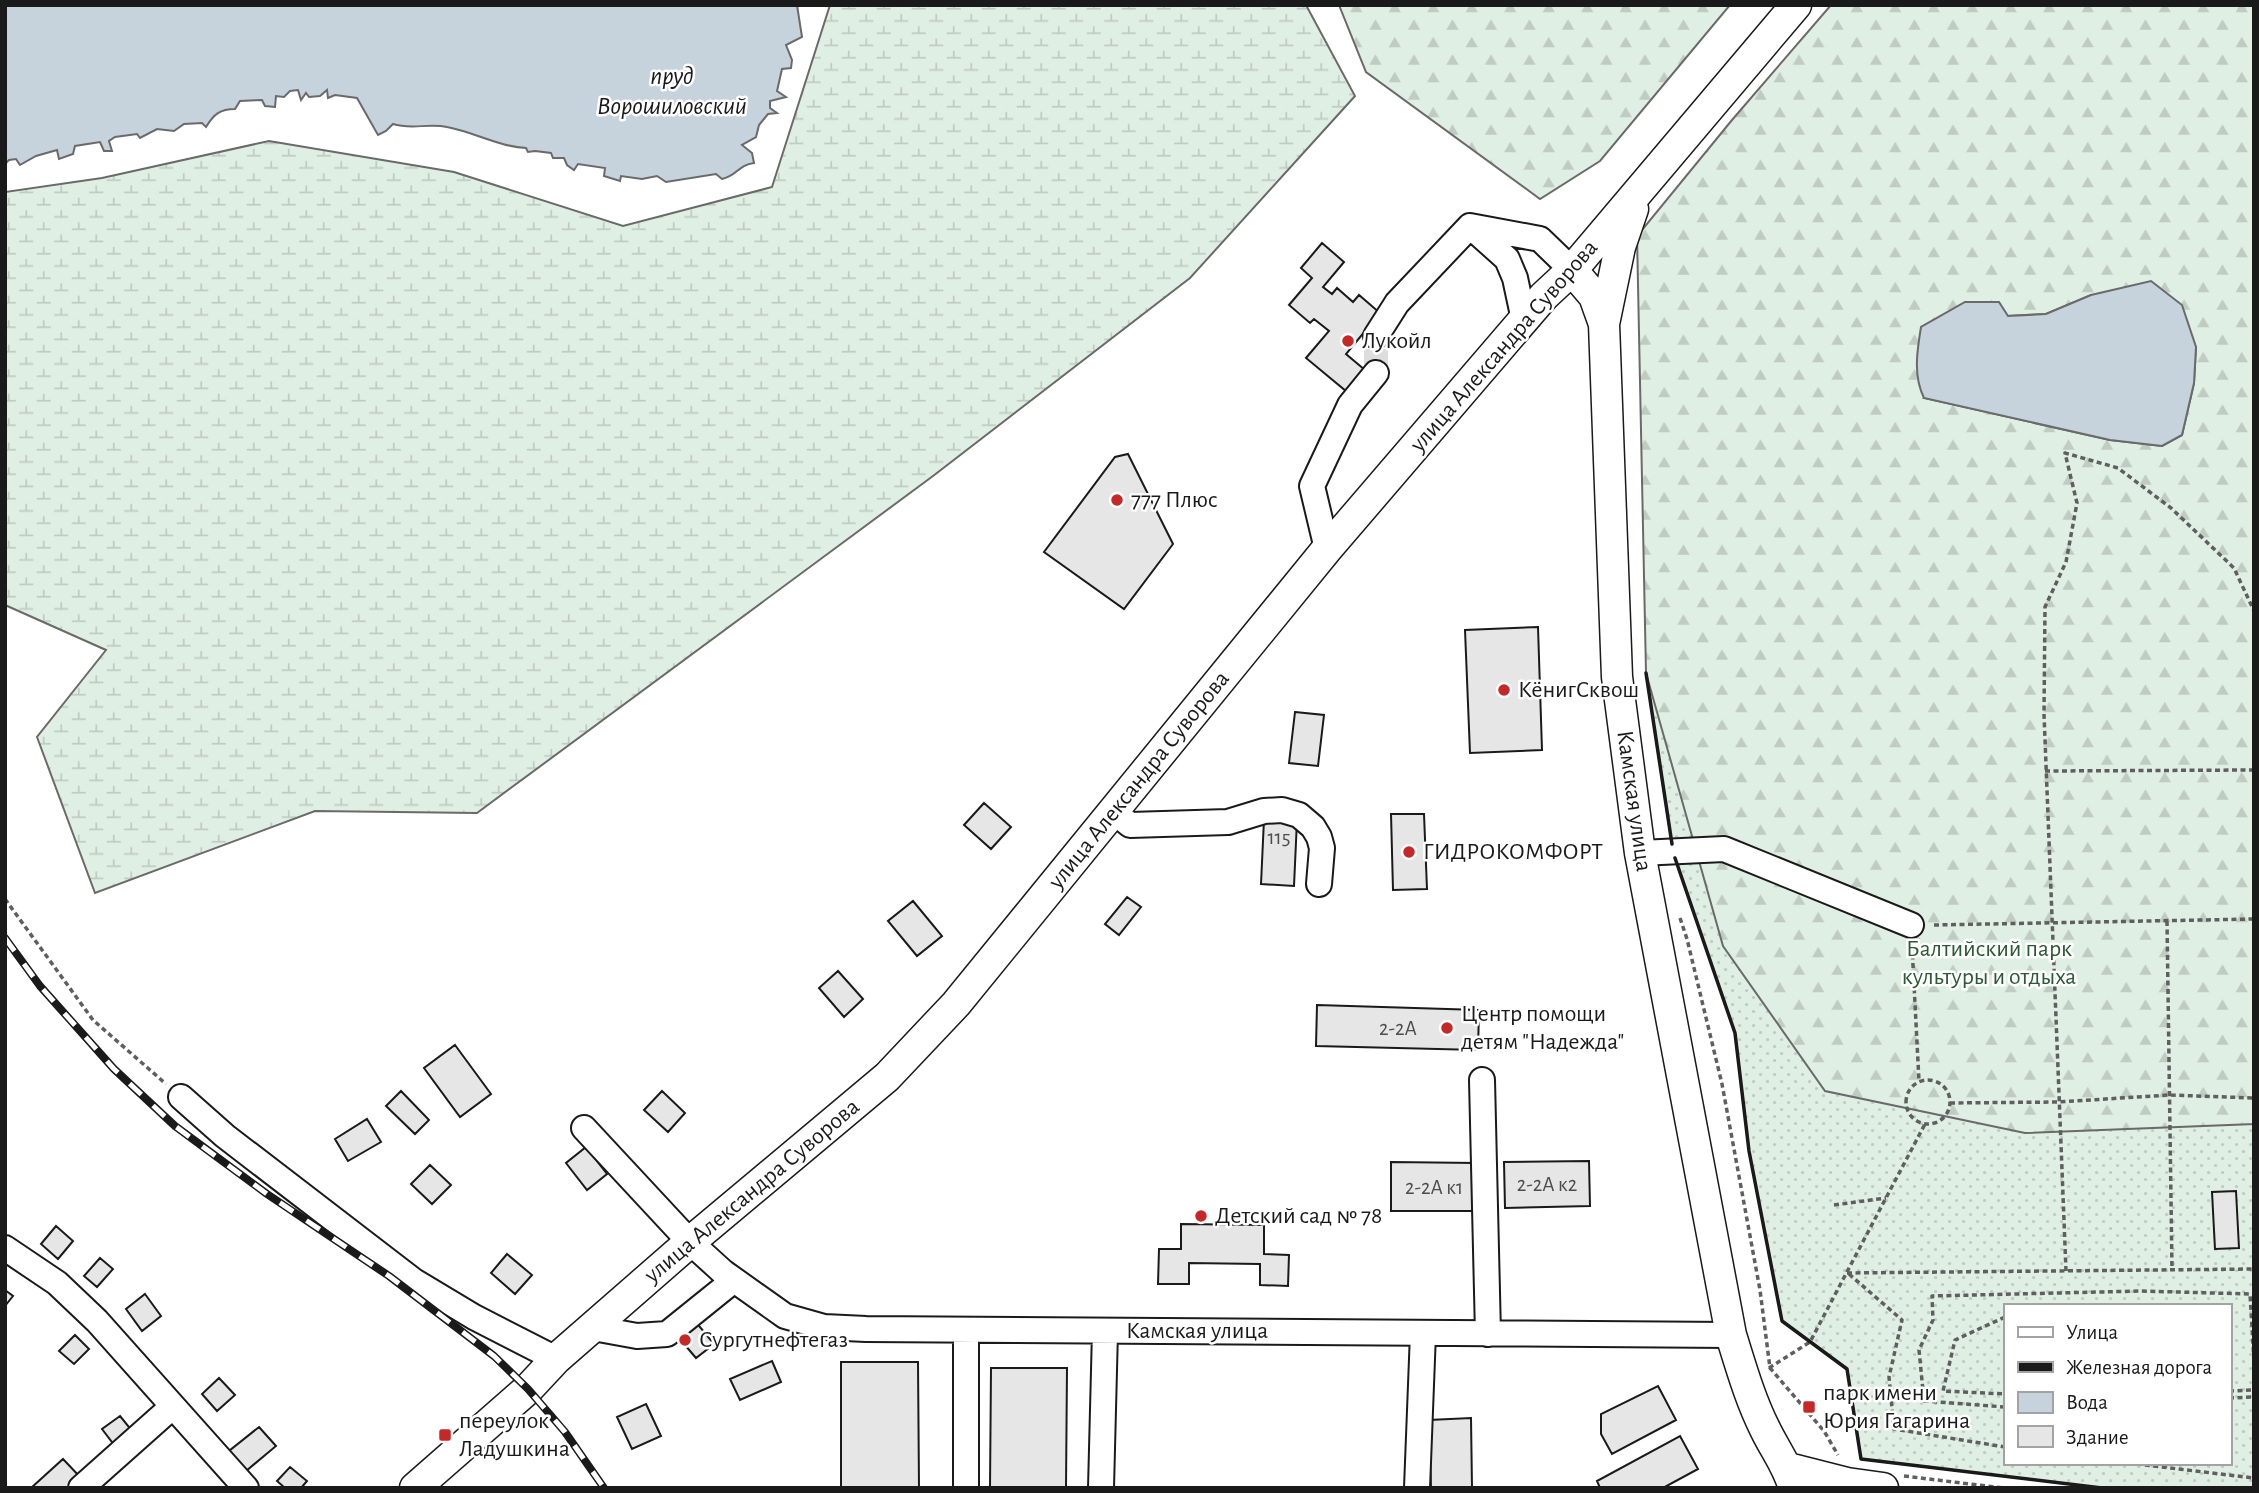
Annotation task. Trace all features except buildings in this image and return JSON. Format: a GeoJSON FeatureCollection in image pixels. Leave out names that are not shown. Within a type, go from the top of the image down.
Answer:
{"type":"FeatureCollection","features":[{"type":"Feature","properties":{"kind":"main road","name":"улица Александра Суворова"},"geometry":{"type":"LineString","coordinates":[[415,1488],[528,1389],[556,1359],[690,1242],[887,1077],[956,1004],[1327,549],[1544,296],[1572,270],[1796,5]]}},
{"type":"Feature","properties":{"kind":"main road"},"geometry":{"type":"LineString","coordinates":[[1604,324],[1620,247],[1638,193]]}},
{"type":"Feature","properties":{"kind":"main road","name":"Камская улица"},"geometry":{"type":"LineString","coordinates":[[1572,270],[1594,296],[1604,324],[1617,677],[1640,853],[1731,1335],[1758,1374],[1766,1430],[1791,1478]]}},
{"type":"Feature","properties":{"kind":"main road"},"geometry":{"type":"LineString","coordinates":[[1791,1478],[1847,1483],[1892,1482]]}},
{"type":"Feature","properties":{"kind":"street"},"geometry":{"type":"LineString","coordinates":[[1470,226],[1540,239],[1572,270]]}},
{"type":"Feature","properties":{"kind":"street"},"geometry":{"type":"LineString","coordinates":[[1470,226],[1507,259],[1515,278],[1524,320]]}},
{"type":"Feature","properties":{"kind":"street"},"geometry":{"type":"LineString","coordinates":[[1376,336],[1397,303],[1470,226]]}},
{"type":"Feature","properties":{"kind":"street"},"geometry":{"type":"LineString","coordinates":[[1327,549],[1312,486],[1350,405],[1376,373]]}},
{"type":"Feature","properties":{"kind":"street"},"geometry":{"type":"LineString","coordinates":[[1114,812],[1130,825],[1228,821],[1264,811],[1282,810],[1299,815],[1313,827],[1319,837],[1322,848],[1318,884]]}},
{"type":"Feature","properties":{"kind":"street"},"geometry":{"type":"LineString","coordinates":[[1640,853],[1724,849],[1911,925]]}},
{"type":"Feature","properties":{"kind":"street"},"geometry":{"type":"LineString","coordinates":[[1482,1080],[1488,1334]]}},
{"type":"Feature","properties":{"kind":"street"},"geometry":{"type":"LineString","coordinates":[[181,1097],[225,1136],[414,1280],[474,1317],[556,1359]]}},
{"type":"Feature","properties":{"kind":"street","name":"Камская улица"},"geometry":{"type":"LineString","coordinates":[[584,1128],[690,1242],[734,1280],[785,1316],[824,1327],[1731,1335]]}},
{"type":"Feature","properties":{"kind":"street"},"geometry":{"type":"LineString","coordinates":[[5,1248],[57,1283],[97,1321],[246,1488]]}},
{"type":"Feature","properties":{"kind":"street"},"geometry":{"type":"LineString","coordinates":[[593,1328],[638,1336],[667,1334],[734,1280]]}},
{"type":"Feature","properties":{"kind":"street"},"geometry":{"type":"LineString","coordinates":[[966,1330],[966,1488]]}},
{"type":"Feature","properties":{"kind":"street"},"geometry":{"type":"LineString","coordinates":[[1101,1488],[1105,1331]]}},
{"type":"Feature","properties":{"kind":"street"},"geometry":{"type":"LineString","coordinates":[[1417,1488],[1423,1333]]}},
{"type":"Feature","properties":{"kind":"street"},"geometry":{"type":"LineString","coordinates":[[81,1488],[172,1407]]}},
{"type":"Feature","properties":{"kind":"path"},"geometry":{"type":"LineString","coordinates":[[2066,1271],[2045,771],[2045,607],[2066,562],[2077,503],[2065,453],[2118,468],[2171,508],[2234,568],[2254,611]]}},
{"type":"Feature","properties":{"kind":"path"},"geometry":{"type":"LineString","coordinates":[[2045,771],[2254,770]]}},
{"type":"Feature","properties":{"kind":"path"},"geometry":{"type":"LineString","coordinates":[[5,899],[93,1020],[181,1097]]}},
{"type":"Feature","properties":{"kind":"path"},"geometry":{"type":"LineString","coordinates":[[1679,914],[1722,1084],[1760,1290],[1758,1374]]}},
{"type":"Feature","properties":{"kind":"path"},"geometry":{"type":"LineString","coordinates":[[1919,1081],[1911,925],[2254,919]]}},
{"type":"Feature","properties":{"kind":"path"},"geometry":{"type":"LineString","coordinates":[[2167,921],[2172,1269]]}},
{"type":"Feature","properties":{"kind":"path"},"geometry":{"type":"LineString","coordinates":[[1933,1079],[1944,1085],[1951,1097],[1950,1103],[1945,1117],[1938,1122],[1925,1124],[1911,1116],[1905,1103],[1911,1087],[1919,1081],[1933,1079]]}},
{"type":"Feature","properties":{"kind":"path"},"geometry":{"type":"LineString","coordinates":[[1950,1103],[2058,1102],[2169,1095],[2254,1098]]}},
{"type":"Feature","properties":{"kind":"path"},"geometry":{"type":"LineString","coordinates":[[1758,1374],[1810,1342],[1925,1124]]}},
{"type":"Feature","properties":{"kind":"path"},"geometry":{"type":"LineString","coordinates":[[1834,1205],[1886,1198]]}},
{"type":"Feature","properties":{"kind":"path"},"geometry":{"type":"LineString","coordinates":[[1847,1273],[2254,1269]]}},
{"type":"Feature","properties":{"kind":"path"},"geometry":{"type":"LineString","coordinates":[[1847,1273],[1902,1320],[1889,1377],[1894,1429],[2004,1447]]}},
{"type":"Feature","properties":{"kind":"path"},"geometry":{"type":"LineString","coordinates":[[2004,1407],[1924,1401],[1919,1350],[1933,1320],[1932,1296],[2141,1291],[2250,1294],[2254,1361]]}},
{"type":"Feature","properties":{"kind":"path"},"geometry":{"type":"LineString","coordinates":[[2004,1317],[1955,1340],[1943,1391],[2004,1394]]}},
{"type":"Feature","properties":{"kind":"path"},"geometry":{"type":"LineString","coordinates":[[1758,1374],[1824,1431],[1841,1460]]}},
{"type":"Feature","properties":{"kind":"path"},"geometry":{"type":"LineString","coordinates":[[2231,1391],[2254,1390]]}},
{"type":"Feature","properties":{"kind":"path"},"geometry":{"type":"LineString","coordinates":[[2231,1398],[2254,1397]]}},
{"type":"Feature","properties":{"kind":"path"},"geometry":{"type":"LineString","coordinates":[[2146,1465],[2254,1478]]}},
{"type":"Feature","properties":{"kind":"path"},"geometry":{"type":"LineString","coordinates":[[1892,1482],[2003,1488]]}},
{"type":"Feature","properties":{"kind":"green space"},"geometry":{"type":"Polygon","coordinates":[[[830,5],[1306,5],[1355,96],[1190,278],[933,476],[477,813],[315,811],[95,893],[37,737],[106,650],[5,605],[5,192],[102,178],[269,141],[454,172],[623,226],[772,187],[830,5]]]}},
{"type":"Feature","properties":{"kind":"green space"},"geometry":{"type":"Polygon","coordinates":[[[1339,5],[1730,5],[1600,161],[1540,199],[1366,72],[1339,5]]]}},
{"type":"Feature","properties":{"kind":"green space"},"geometry":{"type":"Polygon","coordinates":[[[1831,5],[2254,5],[2254,1124],[2025,1133],[1825,1091],[1723,946],[1646,673],[1637,236],[1831,5]],[[2091,295],[2046,314],[2007,316],[1924,398],[2110,440],[2162,446],[2182,435],[2194,383],[2196,347],[2091,295]]]}},
{"type":"Feature","properties":{"kind":"green space","name":"Балтийский парк культуры и отдыха"},"geometry":{"type":"Polygon","coordinates":[[[2254,638],[2254,1488],[2102,1488],[1861,1459],[1847,1369],[1782,1321],[1749,1151],[1735,1033],[1673,852],[1646,673],[1721,682],[2254,638]]]}},
{"type":"Feature","properties":{"kind":"water","name":"пруд Ворошиловский"},"geometry":{"type":"Polygon","coordinates":[[[5,5],[797,5],[802,37],[786,45],[792,60],[791,68],[782,69],[777,91],[786,97],[770,101],[770,108],[777,113],[768,114],[759,125],[756,137],[742,145],[752,153],[754,163],[722,179],[716,174],[666,182],[657,176],[642,179],[621,176],[620,181],[604,176],[605,168],[578,164],[574,170],[567,165],[564,158],[553,158],[551,153],[528,152],[526,148],[440,126],[393,124],[378,135],[357,98],[335,95],[328,98],[327,90],[320,96],[309,97],[306,93],[301,100],[298,90],[290,91],[284,97],[276,96],[275,107],[265,106],[262,100],[240,101],[235,109],[218,113],[206,127],[202,123],[184,124],[174,131],[157,129],[140,138],[137,134],[115,137],[109,141],[112,151],[104,151],[100,142],[75,146],[73,154],[59,159],[57,150],[36,156],[20,165],[16,159],[5,164],[5,5]]]}},
{"type":"Feature","properties":{"kind":"water"},"geometry":{"type":"Polygon","coordinates":[[[2151,281],[2182,305],[2196,347],[2194,383],[2182,435],[2162,446],[2110,440],[1924,398],[1917,372],[1921,327],[1965,302],[1999,302],[2008,316],[2046,314],[2091,295],[2151,281]]]}},
{"type":"Feature","properties":{"kind":"tunnel"},"geometry":{"type":"LineString","coordinates":[[1376,336],[1376,373]]}},
{"type":"Feature","properties":{"kind":"railway"},"geometry":{"type":"LineString","coordinates":[[5,938],[40,986],[114,1069],[175,1126],[267,1194],[389,1276],[494,1356],[528,1389],[565,1432],[604,1488]]}},
{"type":"Feature","properties":{"kind":"wall"},"geometry":{"type":"LineString","coordinates":[[1646,673],[1672,844]]}},
{"type":"Feature","properties":{"kind":"wall"},"geometry":{"type":"LineString","coordinates":[[1675,858],[1735,1033],[1749,1151],[1782,1321],[1847,1369],[1861,1459],[2102,1488]]}},
{"type":"Feature","properties":{"kind":"place","name":"Лукойл"},"geometry":{"type":"Point","coordinates":[1348,341]}},
{"type":"Feature","properties":{"kind":"place","name":"777 Плюс"},"geometry":{"type":"Point","coordinates":[1117,500]}},
{"type":"Feature","properties":{"kind":"place","name":"КёнигСквош"},"geometry":{"type":"Point","coordinates":[1504,690]}},
{"type":"Feature","properties":{"kind":"place","name":"ГИДРОКОМФОРТ"},"geometry":{"type":"Point","coordinates":[1409,852]}},
{"type":"Feature","properties":{"kind":"place","name":"Центр помощи детям \"Надежда\""},"geometry":{"type":"Point","coordinates":[1447,1028]}},
{"type":"Feature","properties":{"kind":"place","name":"Детский сад № 78"},"geometry":{"type":"Point","coordinates":[1201,1216]}},
{"type":"Feature","properties":{"kind":"place","name":"Сургутнефтегаз"},"geometry":{"type":"Point","coordinates":[685,1340]}},
{"type":"Feature","properties":{"kind":"place","name":"парк имени Юрия Гагарина"},"geometry":{"type":"Point","coordinates":[1809,1407]}},
{"type":"Feature","properties":{"kind":"place","name":"переулок Ладушкина"},"geometry":{"type":"Point","coordinates":[445,1435]}}]}
